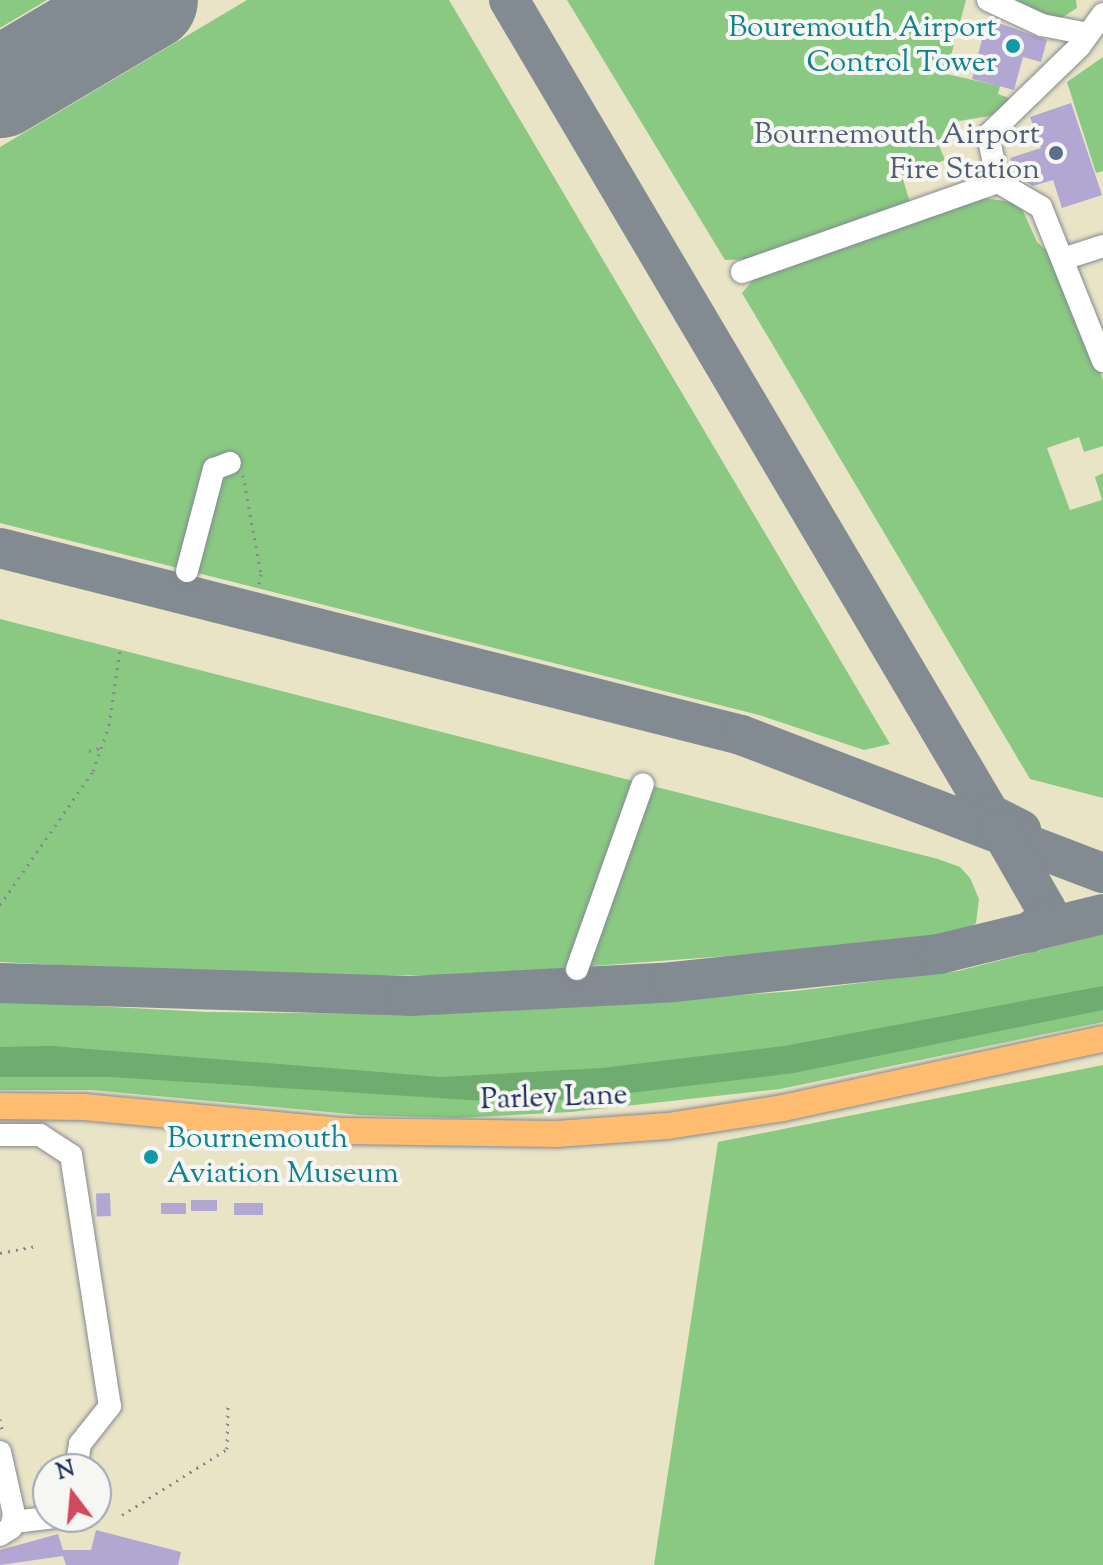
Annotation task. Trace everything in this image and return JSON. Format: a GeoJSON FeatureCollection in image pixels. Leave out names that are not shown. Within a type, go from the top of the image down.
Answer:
{"type":"FeatureCollection","features":[{"type":"Feature","properties":{"kind":"main road","name":"Parley Lane"},"geometry":{"type":"LineString","coordinates":[[0,1106],[84,1107],[344,1131],[556,1134],[668,1126],[783,1108],[1103,1039]]}},
{"type":"Feature","properties":{"kind":"street"},"geometry":{"type":"LineString","coordinates":[[988,0],[1042,25],[1088,34]]}},
{"type":"Feature","properties":{"kind":"street"},"geometry":{"type":"LineString","coordinates":[[1103,14],[1088,34],[988,135],[998,182],[1041,207],[1066,258],[1103,361]]}},
{"type":"Feature","properties":{"kind":"street"},"geometry":{"type":"LineString","coordinates":[[742,272],[998,182]]}},
{"type":"Feature","properties":{"kind":"street"},"geometry":{"type":"LineString","coordinates":[[1066,258],[1103,246]]}},
{"type":"Feature","properties":{"kind":"street"},"geometry":{"type":"LineString","coordinates":[[187,571],[214,469],[230,463]]}},
{"type":"Feature","properties":{"kind":"street"},"geometry":{"type":"LineString","coordinates":[[577,969],[643,784]]}},
{"type":"Feature","properties":{"kind":"street"},"geometry":{"type":"LineString","coordinates":[[0,1135],[40,1135],[71,1155],[110,1406],[80,1444],[79,1453]]}},
{"type":"Feature","properties":{"kind":"street"},"geometry":{"type":"LineString","coordinates":[[1,1438],[6,1530],[32,1523]]}},
{"type":"Feature","properties":{"kind":"path"},"geometry":{"type":"LineString","coordinates":[[246,498],[261,574],[258,589]]}},
{"type":"Feature","properties":{"kind":"path"},"geometry":{"type":"LineString","coordinates":[[0,905],[93,771],[104,747],[120,650]]}},
{"type":"Feature","properties":{"kind":"path"},"geometry":{"type":"LineString","coordinates":[[89,751],[104,747]]}},
{"type":"Feature","properties":{"kind":"path"},"geometry":{"type":"LineString","coordinates":[[0,1253],[37,1246]]}},
{"type":"Feature","properties":{"kind":"path"},"geometry":{"type":"LineString","coordinates":[[122,1515],[227,1449],[228,1406]]}},
{"type":"Feature","properties":{"kind":"green space"},"geometry":{"type":"Polygon","coordinates":[[[0,0],[47,0],[0,28],[0,0]]]}},
{"type":"Feature","properties":{"kind":"green space"},"geometry":{"type":"Polygon","coordinates":[[[247,0],[449,0],[890,744],[864,750],[759,715],[0,523],[0,147],[247,0]]]}},
{"type":"Feature","properties":{"kind":"green space"},"geometry":{"type":"Polygon","coordinates":[[[567,0],[966,0],[946,74],[1000,86],[998,94],[1011,99],[990,116],[959,121],[938,143],[945,160],[902,176],[911,206],[752,259],[725,260],[567,0]]]}},
{"type":"Feature","properties":{"kind":"green space"},"geometry":{"type":"Polygon","coordinates":[[[1014,0],[1076,0],[1077,8],[1058,20],[1014,0]]]}},
{"type":"Feature","properties":{"kind":"green space"},"geometry":{"type":"Polygon","coordinates":[[[1103,57],[1103,171],[1096,173],[1067,82],[1103,57]]]}},
{"type":"Feature","properties":{"kind":"green space"},"geometry":{"type":"Polygon","coordinates":[[[970,196],[1012,202],[1022,209],[1037,242],[1062,264],[1103,380],[1103,446],[1084,452],[1079,437],[1047,448],[1070,510],[1102,500],[1095,477],[1103,473],[1103,798],[1030,779],[742,293],[758,274],[970,196]]]}},
{"type":"Feature","properties":{"kind":"green space"},"geometry":{"type":"Polygon","coordinates":[[[0,619],[938,859],[960,867],[970,878],[979,899],[976,923],[966,931],[864,946],[469,975],[268,976],[0,962],[0,619]]]}},
{"type":"Feature","properties":{"kind":"green space"},"geometry":{"type":"Polygon","coordinates":[[[1103,934],[1103,1022],[780,1089],[571,1112],[457,1118],[360,1115],[92,1090],[0,1090],[0,1001],[206,1012],[393,1014],[611,1005],[795,991],[958,971],[1103,934]]]}},
{"type":"Feature","properties":{"kind":"green space"},"geometry":{"type":"Polygon","coordinates":[[[1103,986],[1103,1010],[794,1073],[580,1099],[486,1101],[110,1077],[0,1077],[0,1047],[51,1046],[442,1077],[602,1068],[784,1046],[1103,986]]]}},
{"type":"Feature","properties":{"kind":"green space"},"geometry":{"type":"Polygon","coordinates":[[[1103,1065],[1103,1565],[654,1565],[718,1142],[1103,1065]]]}},
{"type":"Feature","properties":{"kind":"building","name":"Bouremouth Airport Control Tower"},"geometry":{"type":"Polygon","coordinates":[[[987,19],[1047,40],[1041,62],[1023,57],[1014,90],[972,79],[987,19]]]}},
{"type":"Feature","properties":{"kind":"building","name":"Bournemouth Airport Fire Station"},"geometry":{"type":"Polygon","coordinates":[[[1071,103],[1102,195],[1062,208],[1053,180],[1033,186],[1016,176],[1010,158],[1041,148],[1030,117],[1071,103]]]}},
{"type":"Feature","properties":{"kind":"building"},"geometry":{"type":"Polygon","coordinates":[[[96,1193],[110,1193],[111,1216],[97,1216],[96,1193]]]}},
{"type":"Feature","properties":{"kind":"building"},"geometry":{"type":"Polygon","coordinates":[[[191,1200],[217,1200],[217,1211],[191,1211],[191,1200]]]}},
{"type":"Feature","properties":{"kind":"building"},"geometry":{"type":"Polygon","coordinates":[[[161,1203],[186,1203],[186,1214],[161,1214],[161,1203]]]}},
{"type":"Feature","properties":{"kind":"building"},"geometry":{"type":"Polygon","coordinates":[[[234,1203],[263,1203],[263,1215],[234,1215],[234,1203]]]}},
{"type":"Feature","properties":{"kind":"building"},"geometry":{"type":"Polygon","coordinates":[[[95,1533],[108,1533],[181,1552],[178,1565],[66,1565],[63,1556],[0,1565],[0,1550],[58,1534],[63,1550],[91,1550],[95,1533]]]}},
{"type":"Feature","properties":{"kind":"taxiway"},"geometry":{"type":"LineString","coordinates":[[509,0],[990,814],[1021,830]]}},
{"type":"Feature","properties":{"kind":"taxiway"},"geometry":{"type":"LineString","coordinates":[[0,548],[741,735],[1103,873]]}},
{"type":"Feature","properties":{"kind":"taxiway"},"geometry":{"type":"LineString","coordinates":[[1000,829],[1046,909],[1045,919],[1029,933]]}},
{"type":"Feature","properties":{"kind":"taxiway"},"geometry":{"type":"LineString","coordinates":[[0,983],[410,996],[673,982],[939,954],[1103,914]]}},
{"type":"Feature","properties":{"kind":"runway"},"geometry":{"type":"LineString","coordinates":[[0,88],[148,0]]}},
{"type":"Feature","properties":{"kind":"place","name":"Bouremouth Airport Control Tower"},"geometry":{"type":"Point","coordinates":[1013,46]}},
{"type":"Feature","properties":{"kind":"place","name":"Bournemouth Airport Fire Station"},"geometry":{"type":"Point","coordinates":[1056,153]}},
{"type":"Feature","properties":{"kind":"place","name":"Bournemouth Aviation Museum"},"geometry":{"type":"Point","coordinates":[151,1157]}}]}
